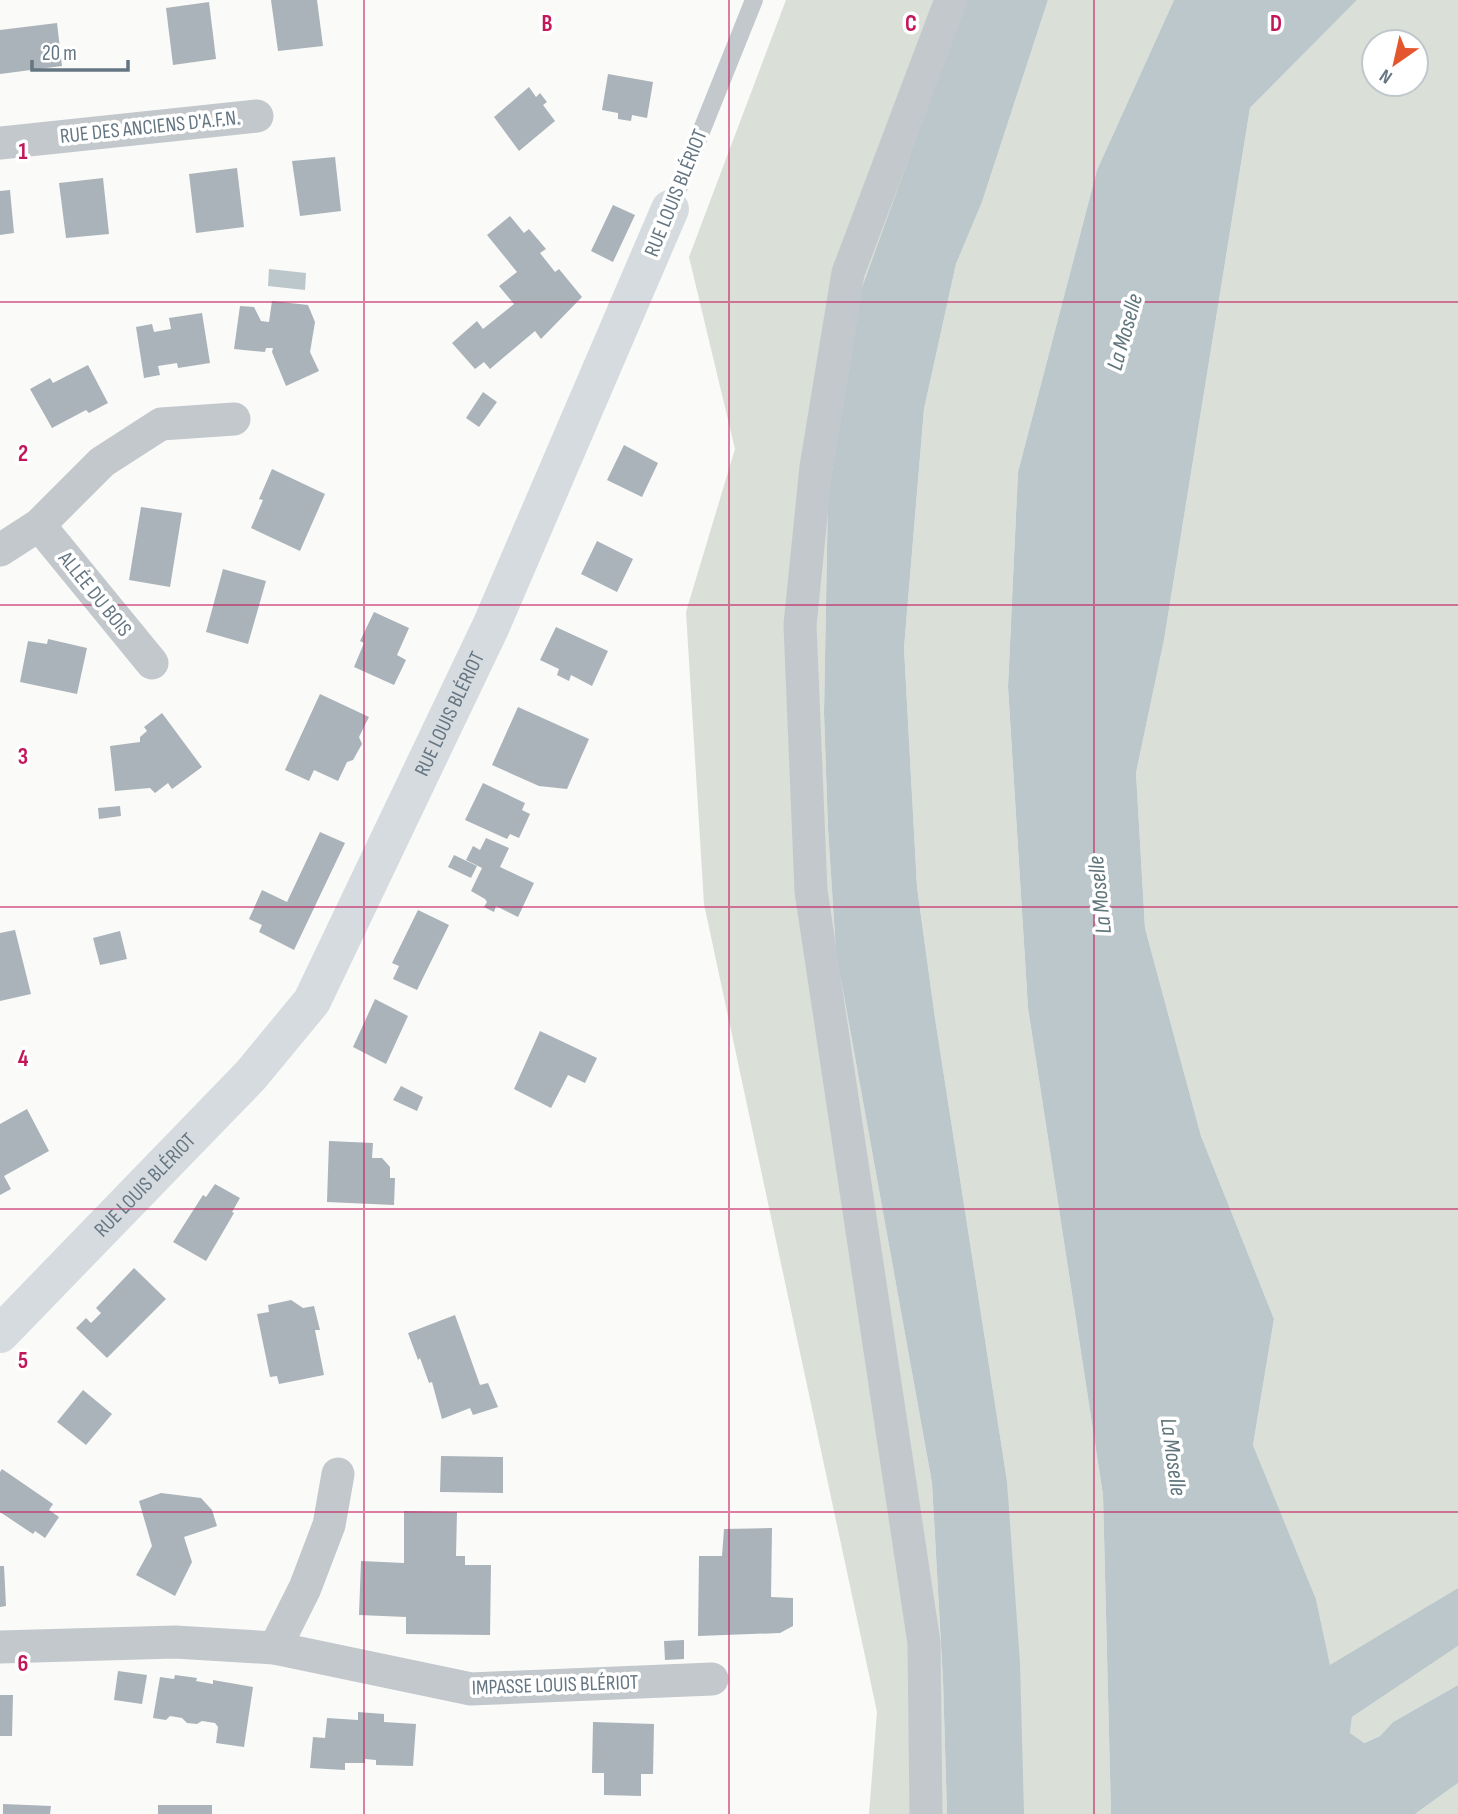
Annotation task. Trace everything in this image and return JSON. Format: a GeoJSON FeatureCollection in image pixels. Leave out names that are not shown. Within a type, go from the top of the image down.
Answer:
{"type":"FeatureCollection","features":[{"type":"Feature","properties":{"kind":"street"},"geometry":{"type":"LineString","coordinates":[[926,1814],[924,1643],[811,891],[800,625],[816,467],[848,273],[951,0]]}},
{"type":"Feature","properties":{"kind":"street","name":"RUE DES ANCIENS D'A.F.N."},"geometry":{"type":"LineString","coordinates":[[0,143],[257,116]]}},
{"type":"Feature","properties":{"kind":"street","name":"RUE LOUIS BLÉRIOT"},"geometry":{"type":"LineString","coordinates":[[0,1335],[251,1076],[312,1001],[491,626],[670,209]]}},
{"type":"Feature","properties":{"kind":"street"},"geometry":{"type":"LineString","coordinates":[[0,550],[39,525],[102,462],[161,424],[233,419]]}},
{"type":"Feature","properties":{"kind":"street","name":"ALLÉE DU BOIS"},"geometry":{"type":"LineString","coordinates":[[39,525],[152,663]]}},
{"type":"Feature","properties":{"kind":"street"},"geometry":{"type":"LineString","coordinates":[[275,1648],[305,1588],[329,1525],[338,1474]]}},
{"type":"Feature","properties":{"kind":"street","name":"IMPASSE LOUIS BLÉRIOT"},"geometry":{"type":"LineString","coordinates":[[0,1647],[175,1642],[275,1648],[471,1689],[712,1679]]}},
{"type":"Feature","properties":{"kind":"lane","name":"RUE LOUIS BLÉRIOT"},"geometry":{"type":"LineString","coordinates":[[670,209],[754,0]]}},
{"type":"Feature","properties":{"kind":"shaded area"},"geometry":{"type":"Polygon","coordinates":[[[786,0],[966,0],[828,495],[824,713],[836,952],[932,1483],[947,1814],[869,1814],[877,1712],[704,904],[686,612],[735,449],[689,257],[786,0]]]}},
{"type":"Feature","properties":{"kind":"shaded area"},"geometry":{"type":"Polygon","coordinates":[[[1048,0],[1174,0],[1097,170],[1018,472],[1008,687],[1028,1008],[1103,1495],[1111,1814],[1022,1814],[1007,1481],[917,887],[904,648],[924,409],[956,264],[982,202],[1048,0]]]}},
{"type":"Feature","properties":{"kind":"shaded area"},"geometry":{"type":"Polygon","coordinates":[[[1357,0],[1458,0],[1458,1588],[1330,1666],[1316,1599],[1253,1445],[1274,1319],[1201,1136],[1145,928],[1136,773],[1164,640],[1250,108],[1357,0]]]}},
{"type":"Feature","properties":{"kind":"shaded area"},"geometry":{"type":"Polygon","coordinates":[[[1458,1646],[1458,1685],[1393,1722],[1380,1736],[1363,1743],[1350,1733],[1352,1717],[1458,1646]]]}},
{"type":"Feature","properties":{"kind":"shaded area"},"geometry":{"type":"Polygon","coordinates":[[[1458,1783],[1458,1814],[1415,1814],[1458,1783]]]}},
{"type":"Feature","properties":{"kind":"water"},"geometry":{"type":"Polygon","coordinates":[[[966,0],[1048,0],[982,202],[956,264],[924,409],[904,648],[917,887],[1007,1481],[1020,1663],[1024,1814],[947,1814],[932,1483],[836,952],[824,713],[828,495],[862,288],[966,0]]]}},
{"type":"Feature","properties":{"kind":"water","name":"La Moselle"},"geometry":{"type":"Polygon","coordinates":[[[1174,0],[1357,0],[1250,108],[1164,640],[1136,773],[1145,928],[1201,1136],[1274,1319],[1253,1445],[1316,1599],[1330,1665],[1458,1588],[1458,1646],[1352,1717],[1350,1733],[1364,1743],[1380,1736],[1393,1722],[1458,1685],[1458,1783],[1415,1814],[1111,1814],[1103,1495],[1028,1008],[1008,687],[1018,472],[1097,170],[1174,0]]]}},
{"type":"Feature","properties":{"kind":"water"},"geometry":{"type":"Polygon","coordinates":[[[269,269],[306,273],[305,290],[268,286],[269,269]]]}},
{"type":"Feature","properties":{"kind":"building"},"geometry":{"type":"Polygon","coordinates":[[[271,0],[317,0],[323,46],[278,51],[271,0]]]}},
{"type":"Feature","properties":{"kind":"building"},"geometry":{"type":"Polygon","coordinates":[[[209,2],[216,59],[173,65],[166,8],[209,2]]]}},
{"type":"Feature","properties":{"kind":"building"},"geometry":{"type":"Polygon","coordinates":[[[57,23],[62,66],[0,74],[0,30],[57,23]]]}},
{"type":"Feature","properties":{"kind":"building"},"geometry":{"type":"Polygon","coordinates":[[[608,74],[653,82],[647,118],[632,115],[631,121],[618,119],[618,113],[602,110],[608,74]]]}},
{"type":"Feature","properties":{"kind":"building"},"geometry":{"type":"Polygon","coordinates":[[[529,87],[536,97],[540,93],[547,102],[543,105],[555,121],[519,151],[494,117],[529,87]]]}},
{"type":"Feature","properties":{"kind":"building"},"geometry":{"type":"Polygon","coordinates":[[[335,157],[341,211],[300,216],[292,161],[335,157]]]}},
{"type":"Feature","properties":{"kind":"building"},"geometry":{"type":"Polygon","coordinates":[[[237,168],[244,227],[196,233],[189,174],[237,168]]]}},
{"type":"Feature","properties":{"kind":"building"},"geometry":{"type":"Polygon","coordinates":[[[103,178],[109,234],[66,238],[59,183],[103,178]]]}},
{"type":"Feature","properties":{"kind":"building"},"geometry":{"type":"Polygon","coordinates":[[[10,190],[14,233],[0,235],[0,191],[10,190]]]}},
{"type":"Feature","properties":{"kind":"building"},"geometry":{"type":"Polygon","coordinates":[[[613,205],[635,215],[613,262],[591,251],[613,205]]]}},
{"type":"Feature","properties":{"kind":"building"},"geometry":{"type":"Polygon","coordinates":[[[510,216],[524,233],[529,229],[546,249],[540,253],[555,272],[559,269],[582,297],[541,339],[535,331],[490,369],[484,362],[475,369],[452,343],[477,321],[483,329],[514,304],[499,286],[517,272],[487,235],[510,216]]]}},
{"type":"Feature","properties":{"kind":"building"},"geometry":{"type":"Polygon","coordinates":[[[272,301],[308,305],[315,322],[310,352],[319,371],[286,386],[272,352],[273,348],[266,348],[265,352],[234,349],[240,306],[254,307],[261,321],[269,322],[272,301]]]}},
{"type":"Feature","properties":{"kind":"building"},"geometry":{"type":"Polygon","coordinates":[[[202,313],[210,363],[178,368],[177,363],[158,366],[160,375],[144,378],[136,327],[152,324],[154,332],[171,329],[169,318],[202,313]]]}},
{"type":"Feature","properties":{"kind":"building"},"geometry":{"type":"Polygon","coordinates":[[[88,365],[108,403],[89,413],[86,410],[52,428],[30,389],[50,378],[53,383],[88,365]]]}},
{"type":"Feature","properties":{"kind":"building"},"geometry":{"type":"Polygon","coordinates":[[[483,392],[497,402],[479,427],[466,418],[483,392]]]}},
{"type":"Feature","properties":{"kind":"building"},"geometry":{"type":"Polygon","coordinates":[[[624,445],[658,463],[642,497],[607,480],[624,445]]]}},
{"type":"Feature","properties":{"kind":"building"},"geometry":{"type":"Polygon","coordinates":[[[272,469],[325,494],[300,551],[251,528],[263,500],[259,499],[272,469]]]}},
{"type":"Feature","properties":{"kind":"building"},"geometry":{"type":"Polygon","coordinates":[[[141,507],[182,513],[170,587],[129,580],[141,507]]]}},
{"type":"Feature","properties":{"kind":"building"},"geometry":{"type":"Polygon","coordinates":[[[597,541],[633,559],[617,592],[581,574],[597,541]]]}},
{"type":"Feature","properties":{"kind":"building"},"geometry":{"type":"Polygon","coordinates":[[[223,569],[266,581],[248,644],[206,632],[223,569]]]}},
{"type":"Feature","properties":{"kind":"building"},"geometry":{"type":"Polygon","coordinates":[[[374,612],[409,628],[397,655],[406,660],[394,685],[354,667],[364,643],[360,641],[374,612]]]}},
{"type":"Feature","properties":{"kind":"building"},"geometry":{"type":"Polygon","coordinates":[[[556,627],[608,651],[592,686],[571,675],[569,681],[557,675],[559,669],[540,660],[556,627]]]}},
{"type":"Feature","properties":{"kind":"building"},"geometry":{"type":"Polygon","coordinates":[[[48,639],[87,648],[77,694],[20,682],[28,641],[47,644],[48,639]]]}},
{"type":"Feature","properties":{"kind":"building"},"geometry":{"type":"Polygon","coordinates":[[[320,694],[369,717],[359,737],[362,744],[353,760],[347,762],[338,781],[314,770],[309,781],[285,770],[320,694]]]}},
{"type":"Feature","properties":{"kind":"building"},"geometry":{"type":"Polygon","coordinates":[[[518,707],[589,739],[567,789],[539,786],[492,765],[518,707]]]}},
{"type":"Feature","properties":{"kind":"building"},"geometry":{"type":"Polygon","coordinates":[[[162,713],[202,767],[172,789],[168,783],[155,793],[150,788],[115,791],[110,746],[140,742],[140,737],[147,731],[144,727],[162,713]]]}},
{"type":"Feature","properties":{"kind":"building"},"geometry":{"type":"Polygon","coordinates":[[[483,783],[525,803],[522,810],[530,814],[519,838],[510,834],[507,839],[465,820],[483,783]]]}},
{"type":"Feature","properties":{"kind":"building"},"geometry":{"type":"Polygon","coordinates":[[[120,806],[121,816],[99,819],[98,808],[120,806]]]}},
{"type":"Feature","properties":{"kind":"building"},"geometry":{"type":"Polygon","coordinates":[[[320,832],[345,843],[294,950],[259,932],[262,925],[249,919],[262,890],[287,902],[320,832]]]}},
{"type":"Feature","properties":{"kind":"building"},"geometry":{"type":"Polygon","coordinates":[[[486,838],[509,848],[500,867],[534,883],[518,917],[496,906],[494,912],[484,907],[487,902],[485,899],[471,891],[482,868],[466,860],[473,846],[480,850],[486,838]]]}},
{"type":"Feature","properties":{"kind":"building"},"geometry":{"type":"Polygon","coordinates":[[[454,855],[477,866],[471,878],[448,867],[454,855]]]}},
{"type":"Feature","properties":{"kind":"building"},"geometry":{"type":"Polygon","coordinates":[[[418,910],[449,925],[417,990],[393,979],[399,966],[392,963],[418,910]]]}},
{"type":"Feature","properties":{"kind":"building"},"geometry":{"type":"Polygon","coordinates":[[[15,930],[31,994],[0,1001],[0,933],[15,930]]]}},
{"type":"Feature","properties":{"kind":"building"},"geometry":{"type":"Polygon","coordinates":[[[120,931],[127,959],[100,965],[93,938],[120,931]]]}},
{"type":"Feature","properties":{"kind":"building"},"geometry":{"type":"Polygon","coordinates":[[[375,999],[408,1016],[386,1064],[353,1047],[375,999]]]}},
{"type":"Feature","properties":{"kind":"building"},"geometry":{"type":"Polygon","coordinates":[[[540,1031],[597,1058],[585,1083],[568,1075],[551,1108],[514,1089],[540,1031]]]}},
{"type":"Feature","properties":{"kind":"building"},"geometry":{"type":"Polygon","coordinates":[[[401,1086],[423,1097],[417,1111],[393,1100],[401,1086]]]}},
{"type":"Feature","properties":{"kind":"building"},"geometry":{"type":"Polygon","coordinates":[[[27,1109],[49,1151],[4,1176],[11,1189],[0,1195],[0,1124],[27,1109]]]}},
{"type":"Feature","properties":{"kind":"building"},"geometry":{"type":"Polygon","coordinates":[[[329,1141],[373,1143],[372,1158],[382,1158],[390,1167],[390,1178],[395,1178],[394,1205],[327,1202],[329,1141]]]}},
{"type":"Feature","properties":{"kind":"building"},"geometry":{"type":"Polygon","coordinates":[[[215,1184],[240,1198],[206,1261],[173,1242],[203,1195],[206,1197],[215,1184]]]}},
{"type":"Feature","properties":{"kind":"building"},"geometry":{"type":"Polygon","coordinates":[[[134,1268],[166,1299],[107,1358],[76,1328],[86,1318],[91,1323],[101,1313],[96,1308],[134,1268]]]}},
{"type":"Feature","properties":{"kind":"building"},"geometry":{"type":"Polygon","coordinates":[[[291,1300],[303,1308],[314,1306],[320,1330],[315,1330],[324,1375],[279,1384],[277,1376],[270,1377],[257,1314],[269,1312],[268,1305],[291,1300]]]}},
{"type":"Feature","properties":{"kind":"building"},"geometry":{"type":"Polygon","coordinates":[[[455,1315],[480,1385],[488,1383],[498,1407],[473,1415],[470,1408],[442,1419],[432,1382],[429,1383],[408,1333],[455,1315]]]}},
{"type":"Feature","properties":{"kind":"building"},"geometry":{"type":"Polygon","coordinates":[[[83,1390],[112,1414],[86,1445],[57,1422],[83,1390]]]}},
{"type":"Feature","properties":{"kind":"building"},"geometry":{"type":"Polygon","coordinates":[[[441,1456],[503,1457],[503,1493],[440,1492],[441,1456]]]}},
{"type":"Feature","properties":{"kind":"building"},"geometry":{"type":"Polygon","coordinates":[[[2,1469],[53,1504],[49,1510],[59,1517],[45,1538],[35,1531],[33,1534],[0,1512],[2,1469]]]}},
{"type":"Feature","properties":{"kind":"building"},"geometry":{"type":"Polygon","coordinates":[[[161,1493],[201,1498],[212,1510],[217,1526],[184,1537],[192,1562],[175,1596],[136,1575],[152,1546],[139,1501],[161,1493]]]}},
{"type":"Feature","properties":{"kind":"building"},"geometry":{"type":"Polygon","coordinates":[[[404,1511],[457,1512],[456,1556],[465,1556],[465,1565],[491,1565],[490,1635],[406,1634],[406,1617],[359,1615],[361,1561],[404,1563],[404,1511]]]}},
{"type":"Feature","properties":{"kind":"building"},"geometry":{"type":"Polygon","coordinates":[[[772,1528],[771,1597],[793,1598],[793,1626],[780,1633],[698,1636],[699,1556],[722,1556],[724,1529],[772,1528]]]}},
{"type":"Feature","properties":{"kind":"building"},"geometry":{"type":"Polygon","coordinates":[[[0,1566],[4,1566],[6,1606],[0,1607],[0,1566]]]}},
{"type":"Feature","properties":{"kind":"building"},"geometry":{"type":"Polygon","coordinates":[[[684,1640],[684,1659],[665,1660],[664,1641],[684,1640]]]}},
{"type":"Feature","properties":{"kind":"building"},"geometry":{"type":"Polygon","coordinates":[[[118,1671],[147,1675],[142,1704],[114,1700],[118,1671]]]}},
{"type":"Feature","properties":{"kind":"building"},"geometry":{"type":"Polygon","coordinates":[[[175,1675],[197,1678],[196,1681],[213,1684],[213,1680],[253,1687],[244,1747],[216,1743],[218,1727],[215,1723],[187,1723],[182,1718],[170,1716],[166,1720],[153,1718],[160,1677],[174,1679],[175,1675]]]}},
{"type":"Feature","properties":{"kind":"building"},"geometry":{"type":"Polygon","coordinates":[[[0,1695],[13,1695],[12,1736],[0,1736],[0,1695]]]}},
{"type":"Feature","properties":{"kind":"building"},"geometry":{"type":"Polygon","coordinates":[[[358,1712],[384,1714],[384,1722],[416,1724],[413,1766],[376,1765],[376,1760],[365,1759],[365,1763],[345,1763],[345,1770],[310,1768],[313,1737],[325,1738],[327,1718],[358,1720],[358,1712]]]}},
{"type":"Feature","properties":{"kind":"building"},"geometry":{"type":"Polygon","coordinates":[[[593,1722],[654,1724],[653,1774],[641,1774],[641,1796],[604,1795],[604,1773],[592,1773],[593,1722]]]}},
{"type":"Feature","properties":{"kind":"building"},"geometry":{"type":"Polygon","coordinates":[[[3,1804],[51,1806],[50,1814],[3,1814],[3,1804]]]}},
{"type":"Feature","properties":{"kind":"building"},"geometry":{"type":"Polygon","coordinates":[[[158,1805],[212,1805],[212,1814],[158,1814],[158,1805]]]}}]}
